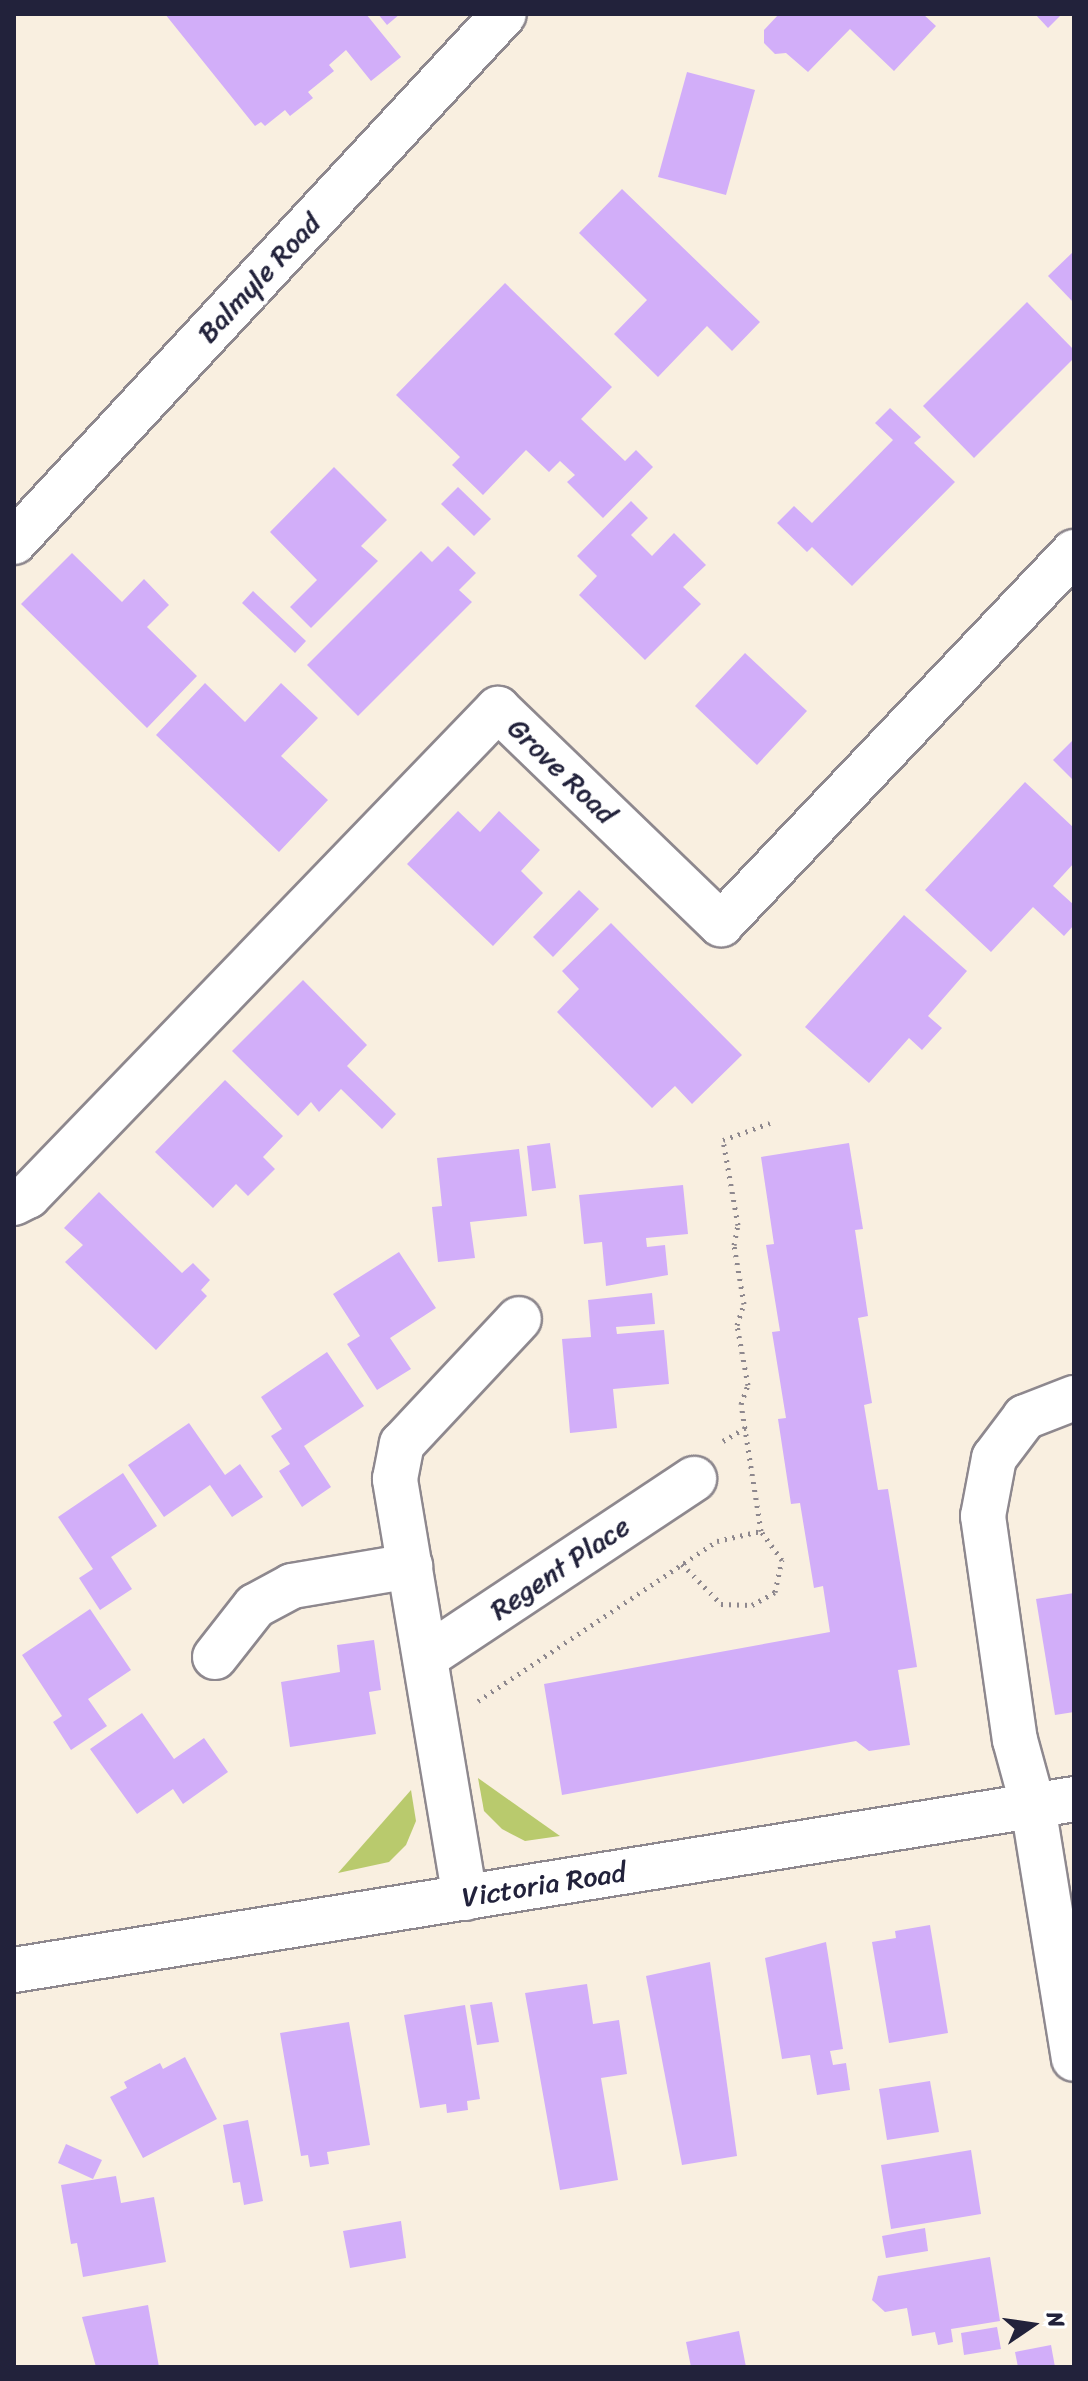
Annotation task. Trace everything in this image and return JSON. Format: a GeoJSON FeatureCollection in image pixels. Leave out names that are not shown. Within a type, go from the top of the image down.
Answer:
{"type":"FeatureCollection","features":[{"type":"Feature","properties":{"kind":"street","name":"Balmyle Road"},"geometry":{"type":"LineString","coordinates":[[14,542],[504,14]]}},
{"type":"Feature","properties":{"kind":"street","name":"Grove Road"},"geometry":{"type":"LineString","coordinates":[[14,1203],[28,1196],[498,709],[721,924],[1074,552]]}},
{"type":"Feature","properties":{"kind":"street"},"geometry":{"type":"LineString","coordinates":[[465,1898],[395,1479],[402,1444],[519,1319]]}},
{"type":"Feature","properties":{"kind":"street"},"geometry":{"type":"LineString","coordinates":[[1074,1398],[1025,1417],[994,1458],[983,1516],[1015,1740],[1054,1803],[1074,2059]]}},
{"type":"Feature","properties":{"kind":"street","name":"Regent Place"},"geometry":{"type":"LineString","coordinates":[[426,1657],[694,1479]]}},
{"type":"Feature","properties":{"kind":"street"},"geometry":{"type":"LineString","coordinates":[[215,1657],[255,1606],[292,1586],[410,1566]]}},
{"type":"Feature","properties":{"kind":"street","name":"Victoria Road"},"geometry":{"type":"LineString","coordinates":[[14,1970],[1054,1803]]}},
{"type":"Feature","properties":{"kind":"path"},"geometry":{"type":"LineString","coordinates":[[682,1564],[721,1604],[752,1605],[775,1592],[782,1560],[761,1531]]}},
{"type":"Feature","properties":{"kind":"green space"},"geometry":{"type":"Polygon","coordinates":[[[478,1778],[560,1836],[525,1841],[502,1829],[484,1811],[478,1778]]]}},
{"type":"Feature","properties":{"kind":"green space"},"geometry":{"type":"Polygon","coordinates":[[[411,1790],[416,1821],[406,1845],[389,1862],[338,1873],[411,1790]]]}},
{"type":"Feature","properties":{"kind":"building"},"geometry":{"type":"Polygon","coordinates":[[[165,14],[366,14],[401,57],[371,81],[346,50],[329,65],[334,71],[308,92],[313,98],[290,116],[285,110],[265,126],[261,122],[255,126],[165,14]]]}},
{"type":"Feature","properties":{"kind":"building"},"geometry":{"type":"Polygon","coordinates":[[[378,14],[400,14],[387,25],[378,14]]]}},
{"type":"Feature","properties":{"kind":"building"},"geometry":{"type":"Polygon","coordinates":[[[779,14],[923,14],[936,26],[894,71],[850,29],[808,72],[786,53],[775,54],[764,43],[764,30],[779,14]]]}},
{"type":"Feature","properties":{"kind":"building"},"geometry":{"type":"Polygon","coordinates":[[[1035,14],[1062,14],[1048,28],[1035,14]]]}},
{"type":"Feature","properties":{"kind":"building"},"geometry":{"type":"Polygon","coordinates":[[[687,72],[755,90],[726,195],[658,177],[687,72]]]}},
{"type":"Feature","properties":{"kind":"building"},"geometry":{"type":"Polygon","coordinates":[[[622,189],[760,322],[732,351],[707,326],[658,377],[614,334],[647,300],[579,233],[622,189]]]}},
{"type":"Feature","properties":{"kind":"building"},"geometry":{"type":"Polygon","coordinates":[[[1074,251],[1074,303],[1048,276],[1074,251]]]}},
{"type":"Feature","properties":{"kind":"building"},"geometry":{"type":"Polygon","coordinates":[[[505,283],[612,387],[581,419],[625,461],[636,450],[653,467],[603,518],[567,482],[575,475],[560,461],[549,472],[526,450],[483,495],[452,465],[460,457],[396,395],[505,283]]]}},
{"type":"Feature","properties":{"kind":"building"},"geometry":{"type":"Polygon","coordinates":[[[1027,302],[1074,350],[1074,358],[974,458],[923,406],[1027,302]]]}},
{"type":"Feature","properties":{"kind":"building"},"geometry":{"type":"Polygon","coordinates":[[[890,408],[921,437],[914,443],[955,482],[852,586],[812,547],[807,552],[777,523],[794,506],[812,523],[893,440],[875,423],[890,408]]]}},
{"type":"Feature","properties":{"kind":"building"},"geometry":{"type":"Polygon","coordinates":[[[334,467],[387,520],[361,546],[378,561],[311,628],[290,607],[317,580],[270,532],[334,467]]]}},
{"type":"Feature","properties":{"kind":"building"},"geometry":{"type":"Polygon","coordinates":[[[458,487],[491,519],[474,536],[441,504],[458,487]]]}},
{"type":"Feature","properties":{"kind":"building"},"geometry":{"type":"Polygon","coordinates":[[[631,501],[648,518],[631,535],[652,556],[674,533],[706,565],[683,587],[701,604],[645,660],[579,595],[597,576],[577,556],[631,501]]]}},
{"type":"Feature","properties":{"kind":"building"},"geometry":{"type":"Polygon","coordinates":[[[448,546],[476,573],[459,590],[472,602],[358,716],[307,665],[421,551],[432,562],[448,546]]]}},
{"type":"Feature","properties":{"kind":"building"},"geometry":{"type":"Polygon","coordinates":[[[72,553],[122,602],[144,579],[169,605],[147,627],[197,676],[147,728],[21,604],[72,553]]]}},
{"type":"Feature","properties":{"kind":"building"},"geometry":{"type":"Polygon","coordinates":[[[253,591],[306,641],[295,653],[242,603],[253,591]]]}},
{"type":"Feature","properties":{"kind":"building"},"geometry":{"type":"Polygon","coordinates":[[[745,653],[807,711],[757,765],[695,706],[745,653]]]}},
{"type":"Feature","properties":{"kind":"building"},"geometry":{"type":"Polygon","coordinates":[[[205,683],[245,722],[281,683],[318,718],[281,756],[328,800],[279,852],[156,735],[205,683]]]}},
{"type":"Feature","properties":{"kind":"building"},"geometry":{"type":"Polygon","coordinates":[[[1074,739],[1074,781],[1053,760],[1074,739]]]}},
{"type":"Feature","properties":{"kind":"building"},"geometry":{"type":"Polygon","coordinates":[[[1025,782],[1074,828],[1074,863],[1053,886],[1074,905],[1074,925],[1064,936],[1033,907],[991,952],[925,890],[1025,782]]]}},
{"type":"Feature","properties":{"kind":"building"},"geometry":{"type":"Polygon","coordinates":[[[458,811],[480,832],[499,811],[540,850],[521,871],[543,893],[493,946],[407,864],[458,811]]]}},
{"type":"Feature","properties":{"kind":"building"},"geometry":{"type":"Polygon","coordinates":[[[579,890],[599,909],[553,957],[533,937],[579,890]]]}},
{"type":"Feature","properties":{"kind":"building"},"geometry":{"type":"Polygon","coordinates":[[[904,915],[967,971],[928,1016],[942,1028],[922,1050],[909,1038],[869,1083],[805,1027],[904,915]]]}},
{"type":"Feature","properties":{"kind":"building"},"geometry":{"type":"Polygon","coordinates":[[[611,923],[742,1055],[692,1104],[675,1086],[652,1108],[557,1012],[579,989],[562,971],[611,923]]]}},
{"type":"Feature","properties":{"kind":"building"},"geometry":{"type":"Polygon","coordinates":[[[303,980],[367,1045],[347,1066],[396,1114],[382,1129],[341,1089],[319,1112],[311,1102],[298,1116],[232,1051],[303,980]]]}},
{"type":"Feature","properties":{"kind":"building"},"geometry":{"type":"Polygon","coordinates":[[[225,1080],[283,1136],[263,1157],[275,1169],[248,1196],[236,1184],[213,1208],[155,1152],[225,1080]]]}},
{"type":"Feature","properties":{"kind":"building"},"geometry":{"type":"Polygon","coordinates":[[[550,1143],[556,1188],[532,1191],[527,1146],[550,1143]]]}},
{"type":"Feature","properties":{"kind":"building"},"geometry":{"type":"Polygon","coordinates":[[[849,1143],[863,1229],[855,1230],[868,1316],[858,1318],[872,1403],[864,1405],[878,1490],[888,1489],[917,1667],[898,1670],[910,1745],[869,1751],[856,1741],[562,1795],[544,1684],[830,1632],[823,1586],[814,1588],[800,1503],[791,1504],[778,1419],[786,1418],[772,1332],[780,1331],[766,1245],[774,1244],[761,1157],[849,1143]]]}},
{"type":"Feature","properties":{"kind":"building"},"geometry":{"type":"Polygon","coordinates":[[[519,1149],[527,1216],[470,1222],[475,1258],[438,1262],[432,1207],[442,1206],[437,1158],[519,1149]]]}},
{"type":"Feature","properties":{"kind":"building"},"geometry":{"type":"Polygon","coordinates":[[[683,1185],[688,1234],[646,1238],[647,1247],[665,1245],[668,1275],[606,1286],[602,1242],[584,1244],[579,1195],[683,1185]]]}},
{"type":"Feature","properties":{"kind":"building"},"geometry":{"type":"Polygon","coordinates":[[[99,1192],[182,1273],[193,1263],[210,1280],[201,1290],[207,1296],[156,1350],[65,1262],[83,1245],[64,1228],[99,1192]]]}},
{"type":"Feature","properties":{"kind":"building"},"geometry":{"type":"Polygon","coordinates":[[[399,1252],[436,1308],[390,1338],[411,1369],[377,1390],[347,1344],[360,1336],[333,1294],[399,1252]]]}},
{"type":"Feature","properties":{"kind":"building"},"geometry":{"type":"Polygon","coordinates":[[[652,1293],[655,1324],[616,1327],[617,1334],[664,1330],[669,1384],[613,1389],[617,1428],[570,1433],[562,1339],[591,1337],[588,1300],[652,1293]]]}},
{"type":"Feature","properties":{"kind":"building"},"geometry":{"type":"Polygon","coordinates":[[[327,1352],[364,1406],[304,1446],[331,1487],[302,1507],[279,1471],[290,1464],[271,1436],[282,1429],[261,1397],[327,1352]]]}},
{"type":"Feature","properties":{"kind":"building"},"geometry":{"type":"Polygon","coordinates":[[[189,1423],[225,1475],[240,1464],[263,1497],[232,1517],[210,1485],[164,1517],[128,1465],[189,1423]]]}},
{"type":"Feature","properties":{"kind":"building"},"geometry":{"type":"Polygon","coordinates":[[[123,1473],[157,1526],[111,1557],[132,1589],[100,1610],[79,1578],[93,1569],[58,1517],[123,1473]]]}},
{"type":"Feature","properties":{"kind":"building"},"geometry":{"type":"Polygon","coordinates":[[[1074,1593],[1074,1712],[1055,1715],[1036,1599],[1074,1593]]]}},
{"type":"Feature","properties":{"kind":"building"},"geometry":{"type":"Polygon","coordinates":[[[90,1609],[131,1670],[88,1699],[107,1726],[71,1750],[53,1722],[62,1716],[22,1655],[90,1609]]]}},
{"type":"Feature","properties":{"kind":"building"},"geometry":{"type":"Polygon","coordinates":[[[374,1640],[381,1690],[369,1692],[376,1734],[290,1747],[281,1682],[340,1672],[337,1645],[374,1640]]]}},
{"type":"Feature","properties":{"kind":"building"},"geometry":{"type":"Polygon","coordinates":[[[142,1713],[174,1759],[204,1738],[228,1772],[183,1804],[173,1789],[137,1814],[90,1749],[142,1713]]]}},
{"type":"Feature","properties":{"kind":"building"},"geometry":{"type":"Polygon","coordinates":[[[930,1925],[948,2033],[889,2043],[872,1942],[896,1938],[895,1931],[930,1925]]]}},
{"type":"Feature","properties":{"kind":"building"},"geometry":{"type":"Polygon","coordinates":[[[826,1942],[843,2049],[830,2051],[833,2065],[846,2063],[850,2090],[817,2095],[810,2055],[782,2059],[765,1958],[826,1942]]]}},
{"type":"Feature","properties":{"kind":"building"},"geometry":{"type":"Polygon","coordinates":[[[710,1962],[737,2156],[682,2165],[646,1976],[710,1962]]]}},
{"type":"Feature","properties":{"kind":"building"},"geometry":{"type":"Polygon","coordinates":[[[587,1984],[593,2024],[619,2020],[627,2074],[601,2078],[618,2180],[560,2190],[525,1993],[587,1984]]]}},
{"type":"Feature","properties":{"kind":"building"},"geometry":{"type":"Polygon","coordinates":[[[492,2002],[499,2042],[477,2045],[470,2005],[492,2002]]]}},
{"type":"Feature","properties":{"kind":"building"},"geometry":{"type":"Polygon","coordinates":[[[465,2005],[480,2099],[467,2101],[468,2110],[447,2113],[446,2104],[420,2108],[404,2015],[465,2005]]]}},
{"type":"Feature","properties":{"kind":"building"},"geometry":{"type":"Polygon","coordinates":[[[349,2022],[370,2145],[327,2152],[329,2164],[310,2167],[308,2155],[301,2156],[280,2033],[349,2022]]]}},
{"type":"Feature","properties":{"kind":"building"},"geometry":{"type":"Polygon","coordinates":[[[185,2057],[217,2119],[143,2158],[110,2097],[127,2088],[124,2082],[160,2063],[163,2069],[185,2057]]]}},
{"type":"Feature","properties":{"kind":"building"},"geometry":{"type":"Polygon","coordinates":[[[930,2081],[939,2132],[887,2140],[879,2089],[930,2081]]]}},
{"type":"Feature","properties":{"kind":"building"},"geometry":{"type":"Polygon","coordinates":[[[248,2120],[263,2201],[244,2205],[240,2182],[233,2183],[223,2125],[248,2120]]]}},
{"type":"Feature","properties":{"kind":"building"},"geometry":{"type":"Polygon","coordinates":[[[66,2144],[102,2160],[93,2179],[58,2163],[66,2144]]]}},
{"type":"Feature","properties":{"kind":"building"},"geometry":{"type":"Polygon","coordinates":[[[971,2150],[981,2214],[891,2229],[881,2165],[971,2150]]]}},
{"type":"Feature","properties":{"kind":"building"},"geometry":{"type":"Polygon","coordinates":[[[116,2176],[121,2203],[154,2197],[166,2262],[83,2277],[77,2243],[71,2244],[61,2185],[116,2176]]]}},
{"type":"Feature","properties":{"kind":"building"},"geometry":{"type":"Polygon","coordinates":[[[401,2221],[406,2258],[350,2268],[343,2231],[401,2221]]]}},
{"type":"Feature","properties":{"kind":"building"},"geometry":{"type":"Polygon","coordinates":[[[925,2228],[928,2251],[886,2258],[882,2236],[925,2228]]]}},
{"type":"Feature","properties":{"kind":"building"},"geometry":{"type":"Polygon","coordinates":[[[990,2257],[1000,2321],[951,2329],[953,2342],[938,2345],[935,2332],[912,2336],[907,2308],[885,2312],[872,2300],[878,2276],[990,2257]]]}},
{"type":"Feature","properties":{"kind":"building"},"geometry":{"type":"Polygon","coordinates":[[[148,2305],[159,2367],[96,2367],[82,2317],[148,2305]]]}},
{"type":"Feature","properties":{"kind":"building"},"geometry":{"type":"Polygon","coordinates":[[[997,2327],[1001,2349],[964,2355],[961,2333],[997,2327]]]}},
{"type":"Feature","properties":{"kind":"building"},"geometry":{"type":"Polygon","coordinates":[[[739,2331],[746,2367],[691,2367],[686,2342],[739,2331]]]}},
{"type":"Feature","properties":{"kind":"building"},"geometry":{"type":"Polygon","coordinates":[[[1051,2345],[1055,2367],[1018,2367],[1015,2352],[1051,2345]]]}}]}
